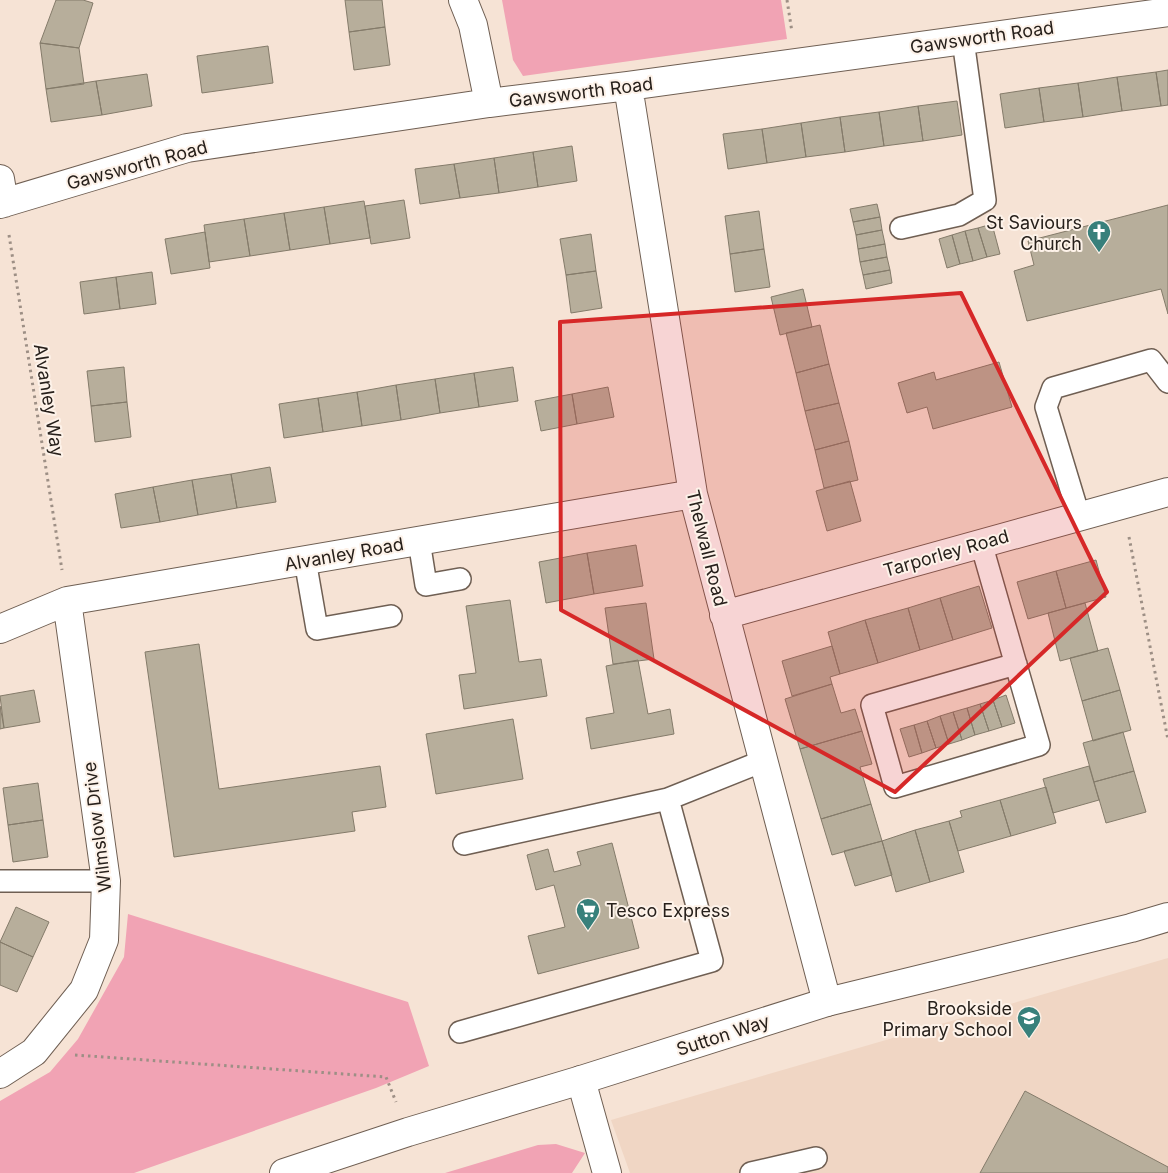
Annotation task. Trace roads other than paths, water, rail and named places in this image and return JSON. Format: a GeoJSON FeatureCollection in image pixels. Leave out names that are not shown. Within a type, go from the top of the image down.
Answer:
{"type":"FeatureCollection","features":[{"type":"Feature","properties":{"kind":"street"},"geometry":{"type":"LineString","coordinates":[[463,0],[473,25],[489,103]]}},
{"type":"Feature","properties":{"kind":"street","name":"Gawsworth Road"},"geometry":{"type":"LineString","coordinates":[[1,195],[187,148],[489,103],[628,86],[1168,12]]}},
{"type":"Feature","properties":{"kind":"street","name":"Thelwall Road"},"geometry":{"type":"LineString","coordinates":[[628,86],[693,494],[827,1002]]}},
{"type":"Feature","properties":{"kind":"street","name":"Tarporley Road"},"geometry":{"type":"LineString","coordinates":[[724,615],[1168,492]]}},
{"type":"Feature","properties":{"kind":"street","name":"Alvanley Road"},"geometry":{"type":"LineString","coordinates":[[0,629],[66,601],[693,494]]}},
{"type":"Feature","properties":{"kind":"street","name":"Wilmslow Drive"},"geometry":{"type":"LineString","coordinates":[[0,1074],[34,1052],[84,990],[104,940],[106,881],[66,601]]}},
{"type":"Feature","properties":{"kind":"street","name":"Sutton Way"},"geometry":{"type":"LineString","coordinates":[[284,1173],[408,1132],[581,1080],[827,1002],[1131,928],[1168,917]]}},
{"type":"Feature","properties":{"kind":"street"},"geometry":{"type":"LineString","coordinates":[[581,1080],[607,1173]]}},
{"type":"Feature","properties":{"kind":"lane"},"geometry":{"type":"LineString","coordinates":[[901,228],[959,215],[986,200],[963,40]]}},
{"type":"Feature","properties":{"kind":"lane"},"geometry":{"type":"LineString","coordinates":[[1079,516],[1046,408],[1053,388],[1152,360],[1168,382]]}},
{"type":"Feature","properties":{"kind":"lane"},"geometry":{"type":"LineString","coordinates":[[419,541],[426,585],[460,579]]}},
{"type":"Feature","properties":{"kind":"lane"},"geometry":{"type":"LineString","coordinates":[[981,543],[1016,664],[1039,745],[895,787],[872,705],[1016,664]]}},
{"type":"Feature","properties":{"kind":"lane"},"geometry":{"type":"LineString","coordinates":[[305,560],[316,628],[391,616]]}},
{"type":"Feature","properties":{"kind":"lane"},"geometry":{"type":"LineString","coordinates":[[464,844],[668,798],[763,761]]}},
{"type":"Feature","properties":{"kind":"lane"},"geometry":{"type":"LineString","coordinates":[[460,1032],[712,961],[668,798]]}},
{"type":"Feature","properties":{"kind":"lane"},"geometry":{"type":"LineString","coordinates":[[0,881],[106,881]]}},
{"type":"Feature","properties":{"kind":"lane"},"geometry":{"type":"LineString","coordinates":[[751,1173],[816,1158]]}},
{"type":"Feature","properties":{"kind":"place","name":"St Saviours Church"},"geometry":{"type":"Point","coordinates":[1099,253]}},
{"type":"Feature","properties":{"kind":"place","name":"Tesco Express"},"geometry":{"type":"Point","coordinates":[588,931]}},
{"type":"Feature","properties":{"kind":"place","name":"Brookside Primary School"},"geometry":{"type":"Point","coordinates":[1029,1039]}}]}
